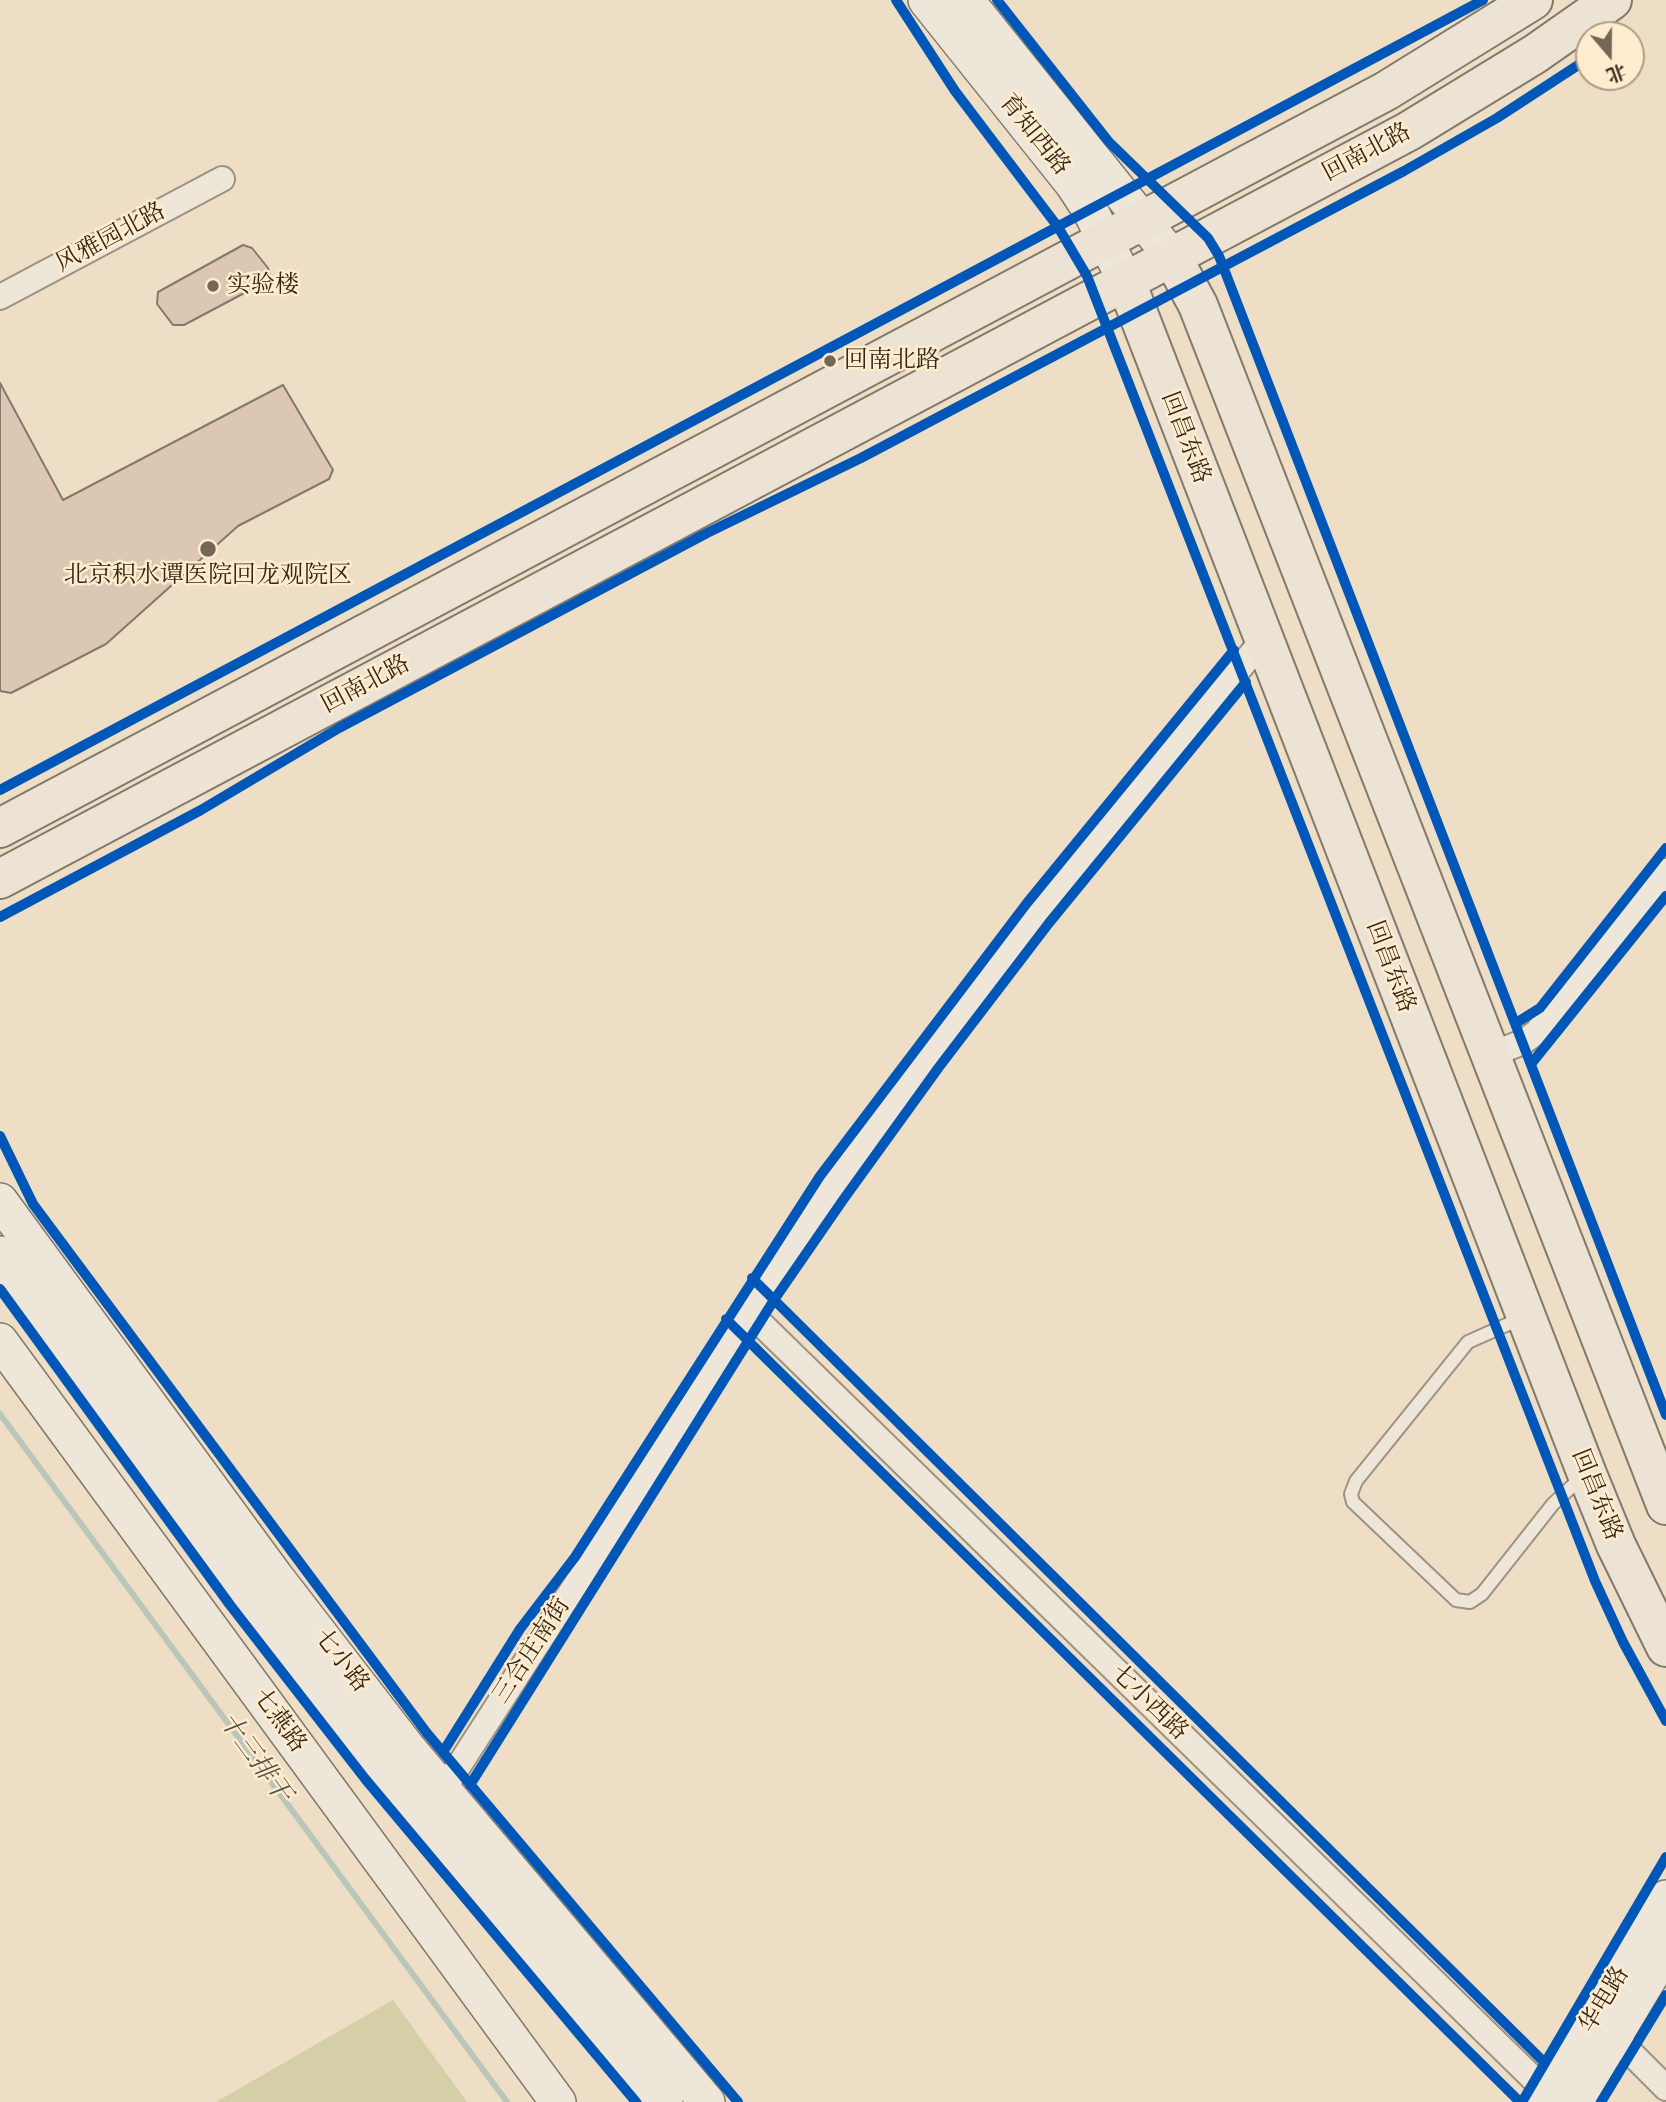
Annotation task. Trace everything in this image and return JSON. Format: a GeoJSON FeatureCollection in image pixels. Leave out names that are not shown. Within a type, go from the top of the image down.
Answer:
{"type":"FeatureCollection","features":[{"type":"Feature","properties":{"kind":"main road","name":"回南北路"},"geometry":{"type":"LineString","coordinates":[[0,828],[1386,91],[1533,0]]}},
{"type":"Feature","properties":{"kind":"main road","name":"回南北路"},"geometry":{"type":"LineString","coordinates":[[0,879],[1409,131],[1535,54],[1612,0]]}},
{"type":"Feature","properties":{"kind":"main road"},"geometry":{"type":"LineString","coordinates":[[1172,257],[1198,304],[1666,1505]]}},
{"type":"Feature","properties":{"kind":"main road","name":"回昌东路"},"geometry":{"type":"LineString","coordinates":[[1126,282],[1587,1474],[1616,1545],[1666,1647]]}},
{"type":"Feature","properties":{"kind":"street","name":"育知西路"},"geometry":{"type":"LineString","coordinates":[[926,0],[1073,184],[1106,239],[1126,282]]}},
{"type":"Feature","properties":{"kind":"street","name":"育知西路"},"geometry":{"type":"LineString","coordinates":[[966,0],[1172,257]]}},
{"type":"Feature","properties":{"kind":"street","name":"风雅园北路"},"geometry":{"type":"LineString","coordinates":[[0,297],[222,179]]}},
{"type":"Feature","properties":{"kind":"street","name":"三合庄南街"},"geometry":{"type":"LineString","coordinates":[[434,1805],[831,1189],[951,1026],[1047,902],[1263,639]]}},
{"type":"Feature","properties":{"kind":"street"},"geometry":{"type":"LineString","coordinates":[[1490,1055],[1523,1042],[1537,1032],[1666,871]]}},
{"type":"Feature","properties":{"kind":"street","name":"七小路"},"geometry":{"type":"LineString","coordinates":[[0,1201],[275,1576],[434,1805],[666,2102]]}},
{"type":"Feature","properties":{"kind":"street","name":"七小路"},"geometry":{"type":"LineString","coordinates":[[0,1254],[249,1593],[434,1805],[707,2102]]}},
{"type":"Feature","properties":{"kind":"street","name":"七小西路"},"geometry":{"type":"LineString","coordinates":[[750,1312],[1556,2099]]}},
{"type":"Feature","properties":{"kind":"street","name":"七燕路"},"geometry":{"type":"LineString","coordinates":[[0,1341],[558,2102]]}},
{"type":"Feature","properties":{"kind":"street","name":"华电路"},"geometry":{"type":"LineString","coordinates":[[1556,2099],[1666,1898]]}},
{"type":"Feature","properties":{"kind":"street","name":"华电路"},"geometry":{"type":"LineString","coordinates":[[1556,2099],[1614,2036],[1666,1950]]}},
{"type":"Feature","properties":{"kind":"street"},"geometry":{"type":"LineString","coordinates":[[1614,2036],[1666,2088]]}},
{"type":"Feature","properties":{"kind":"lane"},"geometry":{"type":"LineString","coordinates":[[1525,1316],[1468,1342],[1356,1481],[1351,1494],[1353,1502],[1456,1600],[1469,1602],[1482,1594],[1553,1504],[1587,1474]]}},
{"type":"Feature","properties":{"kind":"shaded area"},"geometry":{"type":"Polygon","coordinates":[[[393,2000],[467,2102],[216,2102],[393,2000]]]}},
{"type":"Feature","properties":{"kind":"building","name":"实验楼"},"geometry":{"type":"Polygon","coordinates":[[[243,245],[252,248],[268,268],[270,275],[267,281],[184,325],[173,325],[157,304],[158,292],[243,245]]]}},
{"type":"Feature","properties":{"kind":"building"},"geometry":{"type":"Polygon","coordinates":[[[0,383],[63,500],[283,385],[333,470],[329,479],[238,526],[106,644],[11,693],[0,691],[0,383]]]}},
{"type":"Feature","properties":{"kind":"waterway","name":"十三排干"},"geometry":{"type":"LineString","coordinates":[[0,1414],[507,2102]]}},
{"type":"Feature","properties":{"kind":"cycle path"},"geometry":{"type":"LineString","coordinates":[[896,0],[955,91],[1058,227],[1087,276],[1595,1581],[1623,1642],[1666,1721]]}},
{"type":"Feature","properties":{"kind":"cycle path"},"geometry":{"type":"LineString","coordinates":[[997,0],[1109,142],[1208,238],[1219,256],[1666,1415]]}},
{"type":"Feature","properties":{"kind":"cycle path"},"geometry":{"type":"LineString","coordinates":[[0,790],[1483,0]]}},
{"type":"Feature","properties":{"kind":"cycle path"},"geometry":{"type":"LineString","coordinates":[[0,917],[201,810],[339,728],[707,533],[861,458],[1404,171],[1497,118],[1575,67]]}},
{"type":"Feature","properties":{"kind":"cycle path"},"geometry":{"type":"LineString","coordinates":[[443,1752],[520,1629],[575,1557],[820,1176],[1027,903],[1234,650]]}},
{"type":"Feature","properties":{"kind":"cycle path"},"geometry":{"type":"LineString","coordinates":[[470,1785],[774,1300],[843,1200],[939,1067],[1049,923],[1246,682]]}},
{"type":"Feature","properties":{"kind":"cycle path"},"geometry":{"type":"LineString","coordinates":[[1516,1023],[1540,1008],[1666,848]]}},
{"type":"Feature","properties":{"kind":"cycle path"},"geometry":{"type":"LineString","coordinates":[[1531,1064],[1666,896]]}},
{"type":"Feature","properties":{"kind":"cycle path"},"geometry":{"type":"LineString","coordinates":[[0,1136],[33,1204],[426,1732],[738,2102]]}},
{"type":"Feature","properties":{"kind":"cycle path"},"geometry":{"type":"LineString","coordinates":[[752,1278],[1545,2063]]}},
{"type":"Feature","properties":{"kind":"cycle path"},"geometry":{"type":"LineString","coordinates":[[0,1289],[230,1605],[366,1780],[636,2102]]}},
{"type":"Feature","properties":{"kind":"cycle path"},"geometry":{"type":"LineString","coordinates":[[726,1319],[1520,2102]]}},
{"type":"Feature","properties":{"kind":"cycle path"},"geometry":{"type":"LineString","coordinates":[[1522,2102],[1666,1857]]}},
{"type":"Feature","properties":{"kind":"cycle path"},"geometry":{"type":"LineString","coordinates":[[1601,2102],[1666,1995]]}},
{"type":"Feature","properties":{"kind":"place","name":"实验楼"},"geometry":{"type":"Point","coordinates":[213,286]}},
{"type":"Feature","properties":{"kind":"place","name":"回南北路"},"geometry":{"type":"Point","coordinates":[830,361]}},
{"type":"Feature","properties":{"kind":"place","name":"北京积水谭医院回龙观院区"},"geometry":{"type":"Point","coordinates":[208,549]}}]}
